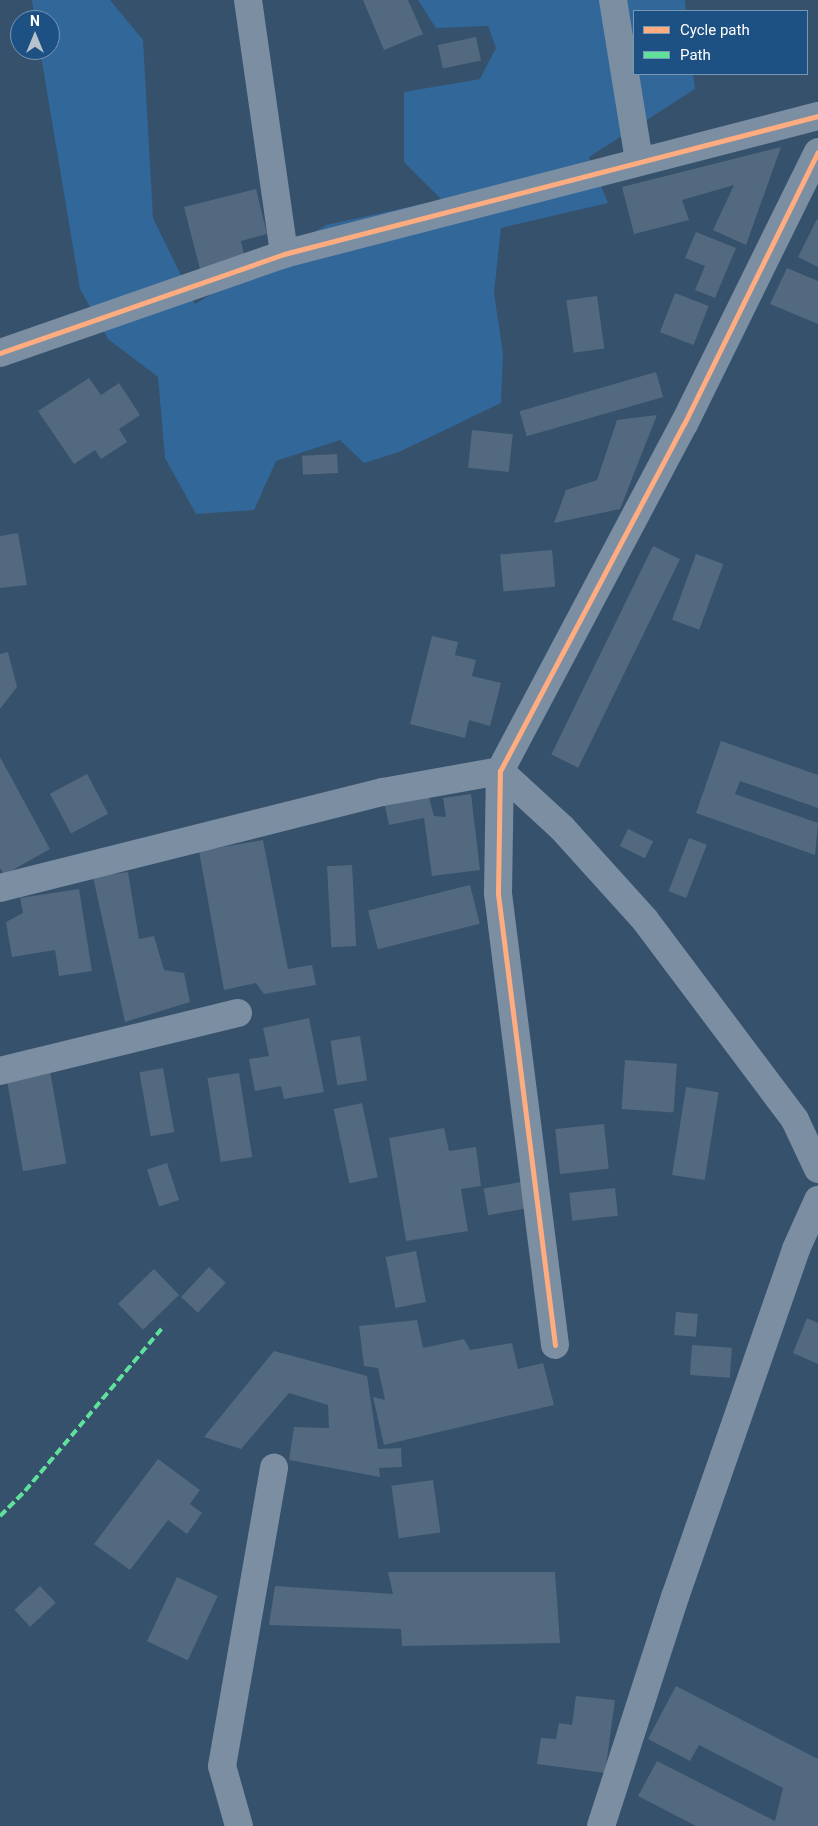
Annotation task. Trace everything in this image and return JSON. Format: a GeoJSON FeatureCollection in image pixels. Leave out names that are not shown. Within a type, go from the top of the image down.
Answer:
{"type":"FeatureCollection","features":[{"type":"Feature","properties":{"kind":"street"},"geometry":{"type":"LineString","coordinates":[[248,0],[284,254]]}},
{"type":"Feature","properties":{"kind":"street"},"geometry":{"type":"LineString","coordinates":[[613,0],[640,160]]}},
{"type":"Feature","properties":{"kind":"street"},"geometry":{"type":"LineString","coordinates":[[0,353],[284,254],[640,160],[818,116]]}},
{"type":"Feature","properties":{"kind":"street"},"geometry":{"type":"LineString","coordinates":[[555,1345],[498,893],[500,771],[684,424],[818,152]]}},
{"type":"Feature","properties":{"kind":"street"},"geometry":{"type":"LineString","coordinates":[[0,888],[383,792],[500,771]]}},
{"type":"Feature","properties":{"kind":"street"},"geometry":{"type":"LineString","coordinates":[[500,771],[562,828],[645,920],[795,1120],[818,1169]]}},
{"type":"Feature","properties":{"kind":"street"},"geometry":{"type":"LineString","coordinates":[[0,1071],[238,1013]]}},
{"type":"Feature","properties":{"kind":"street"},"geometry":{"type":"LineString","coordinates":[[601,1826],[675,1597],[796,1249],[818,1200]]}},
{"type":"Feature","properties":{"kind":"street"},"geometry":{"type":"LineString","coordinates":[[240,1826],[222,1766],[274,1467]]}},
{"type":"Feature","properties":{"kind":"shaded area"},"geometry":{"type":"Polygon","coordinates":[[[32,0],[110,0],[143,40],[153,218],[195,304],[326,225],[442,200],[404,162],[404,92],[480,79],[496,48],[488,26],[436,28],[418,0],[685,0],[686,10],[633,10],[633,75],[693,75],[695,89],[589,157],[608,203],[501,228],[494,293],[503,354],[501,403],[399,452],[364,463],[340,440],[276,461],[254,510],[196,514],[165,458],[158,377],[108,339],[80,289],[42,60],[60,60],[60,10],[34,10],[32,0]]]}},
{"type":"Feature","properties":{"kind":"building"},"geometry":{"type":"Polygon","coordinates":[[[363,0],[408,0],[423,34],[384,50],[363,0]]]}},
{"type":"Feature","properties":{"kind":"building"},"geometry":{"type":"Polygon","coordinates":[[[476,37],[481,60],[443,69],[438,45],[476,37]]]}},
{"type":"Feature","properties":{"kind":"building"},"geometry":{"type":"Polygon","coordinates":[[[781,147],[746,245],[713,230],[734,185],[682,200],[689,220],[634,234],[622,187],[781,147]]]}},
{"type":"Feature","properties":{"kind":"building"},"geometry":{"type":"Polygon","coordinates":[[[256,189],[267,234],[241,241],[245,258],[200,269],[184,207],[256,189]]]}},
{"type":"Feature","properties":{"kind":"building"},"geometry":{"type":"Polygon","coordinates":[[[818,220],[818,267],[798,257],[818,220]]]}},
{"type":"Feature","properties":{"kind":"building"},"geometry":{"type":"Polygon","coordinates":[[[696,232],[736,248],[715,298],[695,290],[705,266],[685,258],[696,232]]]}},
{"type":"Feature","properties":{"kind":"building"},"geometry":{"type":"Polygon","coordinates":[[[787,268],[818,281],[818,324],[770,304],[787,268]]]}},
{"type":"Feature","properties":{"kind":"building"},"geometry":{"type":"Polygon","coordinates":[[[675,293],[709,306],[694,345],[660,332],[675,293]]]}},
{"type":"Feature","properties":{"kind":"building"},"geometry":{"type":"Polygon","coordinates":[[[597,296],[604,348],[574,353],[566,300],[597,296]]]}},
{"type":"Feature","properties":{"kind":"building"},"geometry":{"type":"Polygon","coordinates":[[[656,372],[663,397],[527,436],[520,411],[656,372]]]}},
{"type":"Feature","properties":{"kind":"building"},"geometry":{"type":"Polygon","coordinates":[[[89,378],[101,395],[119,383],[140,415],[119,429],[127,442],[101,459],[95,450],[74,464],[38,411],[89,378]]]}},
{"type":"Feature","properties":{"kind":"building"},"geometry":{"type":"Polygon","coordinates":[[[657,415],[620,509],[554,523],[566,490],[597,480],[617,420],[657,415]]]}},
{"type":"Feature","properties":{"kind":"building"},"geometry":{"type":"Polygon","coordinates":[[[472,430],[513,434],[509,472],[468,468],[472,430]]]}},
{"type":"Feature","properties":{"kind":"building"},"geometry":{"type":"Polygon","coordinates":[[[337,454],[338,473],[303,475],[302,456],[337,454]]]}},
{"type":"Feature","properties":{"kind":"building"},"geometry":{"type":"Polygon","coordinates":[[[18,533],[27,585],[0,588],[0,536],[18,533]]]}},
{"type":"Feature","properties":{"kind":"building"},"geometry":{"type":"Polygon","coordinates":[[[653,546],[680,559],[578,768],[551,755],[653,546]]]}},
{"type":"Feature","properties":{"kind":"building"},"geometry":{"type":"Polygon","coordinates":[[[552,550],[555,587],[503,591],[500,555],[552,550]]]}},
{"type":"Feature","properties":{"kind":"building"},"geometry":{"type":"Polygon","coordinates":[[[696,554],[723,564],[699,630],[672,620],[696,554]]]}},
{"type":"Feature","properties":{"kind":"building"},"geometry":{"type":"Polygon","coordinates":[[[432,636],[458,642],[455,655],[476,660],[472,676],[501,683],[490,726],[469,720],[465,738],[410,724],[432,636]]]}},
{"type":"Feature","properties":{"kind":"building"},"geometry":{"type":"Polygon","coordinates":[[[8,652],[17,687],[0,709],[0,654],[8,652]]]}},
{"type":"Feature","properties":{"kind":"building"},"geometry":{"type":"Polygon","coordinates":[[[721,741],[818,775],[818,808],[740,781],[735,794],[818,823],[815,855],[696,813],[721,741]]]}},
{"type":"Feature","properties":{"kind":"building"},"geometry":{"type":"Polygon","coordinates":[[[0,757],[50,849],[4,875],[0,868],[0,757]]]}},
{"type":"Feature","properties":{"kind":"building"},"geometry":{"type":"Polygon","coordinates":[[[87,774],[108,814],[71,833],[50,794],[87,774]]]}},
{"type":"Feature","properties":{"kind":"building"},"geometry":{"type":"Polygon","coordinates":[[[471,794],[480,870],[432,876],[424,818],[389,825],[385,806],[429,797],[434,816],[446,817],[443,798],[471,794]]]}},
{"type":"Feature","properties":{"kind":"building"},"geometry":{"type":"Polygon","coordinates":[[[628,829],[653,841],[645,858],[620,846],[628,829]]]}},
{"type":"Feature","properties":{"kind":"building"},"geometry":{"type":"Polygon","coordinates":[[[689,838],[707,845],[686,898],[669,891],[689,838]]]}},
{"type":"Feature","properties":{"kind":"building"},"geometry":{"type":"Polygon","coordinates":[[[263,840],[288,969],[312,965],[316,985],[264,994],[256,983],[224,990],[199,851],[263,840]]]}},
{"type":"Feature","properties":{"kind":"building"},"geometry":{"type":"Polygon","coordinates":[[[352,865],[356,946],[331,947],[327,866],[352,865]]]}},
{"type":"Feature","properties":{"kind":"building"},"geometry":{"type":"Polygon","coordinates":[[[128,872],[139,939],[154,936],[164,970],[184,973],[190,1002],[125,1022],[93,877],[128,872]]]}},
{"type":"Feature","properties":{"kind":"building"},"geometry":{"type":"Polygon","coordinates":[[[470,885],[480,924],[378,949],[368,910],[470,885]]]}},
{"type":"Feature","properties":{"kind":"building"},"geometry":{"type":"Polygon","coordinates":[[[79,889],[92,971],[59,976],[55,950],[12,957],[6,922],[23,913],[20,898],[79,889]]]}},
{"type":"Feature","properties":{"kind":"building"},"geometry":{"type":"Polygon","coordinates":[[[309,1018],[324,1092],[284,1099],[281,1086],[255,1091],[249,1059],[269,1056],[263,1028],[309,1018]]]}},
{"type":"Feature","properties":{"kind":"building"},"geometry":{"type":"Polygon","coordinates":[[[360,1036],[367,1080],[337,1085],[330,1041],[360,1036]]]}},
{"type":"Feature","properties":{"kind":"building"},"geometry":{"type":"Polygon","coordinates":[[[625,1060],[677,1064],[673,1113],[622,1109],[625,1060]]]}},
{"type":"Feature","properties":{"kind":"building"},"geometry":{"type":"Polygon","coordinates":[[[163,1068],[174,1132],[151,1136],[139,1072],[163,1068]]]}},
{"type":"Feature","properties":{"kind":"building"},"geometry":{"type":"Polygon","coordinates":[[[50,1071],[66,1164],[23,1171],[7,1079],[50,1071]]]}},
{"type":"Feature","properties":{"kind":"building"},"geometry":{"type":"Polygon","coordinates":[[[239,1073],[252,1157],[221,1162],[207,1078],[239,1073]]]}},
{"type":"Feature","properties":{"kind":"building"},"geometry":{"type":"Polygon","coordinates":[[[686,1087],[719,1092],[705,1180],[672,1175],[686,1087]]]}},
{"type":"Feature","properties":{"kind":"building"},"geometry":{"type":"Polygon","coordinates":[[[362,1103],[378,1177],[349,1183],[334,1109],[362,1103]]]}},
{"type":"Feature","properties":{"kind":"building"},"geometry":{"type":"Polygon","coordinates":[[[604,1124],[609,1169],[560,1174],[555,1129],[604,1124]]]}},
{"type":"Feature","properties":{"kind":"building"},"geometry":{"type":"Polygon","coordinates":[[[444,1128],[449,1151],[476,1147],[481,1186],[461,1189],[468,1231],[406,1241],[389,1138],[444,1128]]]}},
{"type":"Feature","properties":{"kind":"building"},"geometry":{"type":"Polygon","coordinates":[[[167,1163],[179,1200],[159,1207],[147,1169],[167,1163]]]}},
{"type":"Feature","properties":{"kind":"building"},"geometry":{"type":"Polygon","coordinates":[[[521,1182],[526,1209],[488,1215],[484,1189],[521,1182]]]}},
{"type":"Feature","properties":{"kind":"building"},"geometry":{"type":"Polygon","coordinates":[[[615,1188],[618,1216],[572,1221],[569,1193],[615,1188]]]}},
{"type":"Feature","properties":{"kind":"building"},"geometry":{"type":"Polygon","coordinates":[[[416,1251],[426,1302],[395,1308],[386,1257],[416,1251]]]}},
{"type":"Feature","properties":{"kind":"building"},"geometry":{"type":"Polygon","coordinates":[[[209,1267],[226,1283],[198,1313],[181,1297],[209,1267]]]}},
{"type":"Feature","properties":{"kind":"building"},"geometry":{"type":"Polygon","coordinates":[[[154,1269],[179,1295],[143,1330],[118,1304],[154,1269]]]}},
{"type":"Feature","properties":{"kind":"building"},"geometry":{"type":"Polygon","coordinates":[[[676,1312],[698,1314],[696,1337],[674,1335],[676,1312]]]}},
{"type":"Feature","properties":{"kind":"building"},"geometry":{"type":"Polygon","coordinates":[[[807,1318],[818,1323],[818,1364],[793,1353],[807,1318]]]}},
{"type":"Feature","properties":{"kind":"building"},"geometry":{"type":"Polygon","coordinates":[[[417,1320],[423,1348],[464,1339],[470,1350],[512,1343],[518,1369],[543,1363],[554,1405],[384,1445],[373,1397],[385,1400],[378,1368],[364,1366],[359,1326],[417,1320]]]}},
{"type":"Feature","properties":{"kind":"building"},"geometry":{"type":"Polygon","coordinates":[[[692,1345],[732,1348],[730,1378],[690,1375],[692,1345]]]}},
{"type":"Feature","properties":{"kind":"building"},"geometry":{"type":"Polygon","coordinates":[[[274,1351],[367,1376],[378,1449],[401,1448],[402,1467],[379,1468],[380,1477],[289,1460],[294,1427],[329,1428],[328,1405],[289,1393],[241,1449],[204,1437],[274,1351]]]}},
{"type":"Feature","properties":{"kind":"building"},"geometry":{"type":"Polygon","coordinates":[[[158,1459],[200,1490],[190,1504],[202,1513],[187,1534],[168,1520],[130,1570],[94,1544],[158,1459]]]}},
{"type":"Feature","properties":{"kind":"building"},"geometry":{"type":"Polygon","coordinates":[[[433,1480],[440,1532],[399,1538],[391,1486],[433,1480]]]}},
{"type":"Feature","properties":{"kind":"building"},"geometry":{"type":"Polygon","coordinates":[[[388,1572],[555,1572],[560,1643],[402,1646],[401,1629],[269,1625],[275,1586],[393,1594],[388,1572]]]}},
{"type":"Feature","properties":{"kind":"building"},"geometry":{"type":"Polygon","coordinates":[[[177,1577],[218,1596],[188,1660],[147,1641],[177,1577]]]}},
{"type":"Feature","properties":{"kind":"building"},"geometry":{"type":"Polygon","coordinates":[[[40,1586],[56,1603],[30,1627],[14,1610],[40,1586]]]}},
{"type":"Feature","properties":{"kind":"building"},"geometry":{"type":"Polygon","coordinates":[[[676,1686],[818,1759],[818,1826],[696,1826],[638,1796],[657,1761],[775,1821],[783,1788],[699,1745],[690,1761],[648,1739],[676,1686]]]}},
{"type":"Feature","properties":{"kind":"building"},"geometry":{"type":"Polygon","coordinates":[[[576,1696],[615,1700],[605,1773],[537,1764],[541,1738],[556,1739],[559,1723],[572,1725],[576,1696]]]}},
{"type":"Feature","properties":{"kind":"marked path"},"geometry":{"type":"LineString","coordinates":[[0,1516],[25,1491],[164,1326]]}},
{"type":"Feature","properties":{"kind":"cycle path"},"geometry":{"type":"LineString","coordinates":[[0,353],[284,254],[818,116]]}},
{"type":"Feature","properties":{"kind":"cycle path"},"geometry":{"type":"LineString","coordinates":[[555,1345],[498,893],[500,771],[684,424],[818,152]]}}]}
